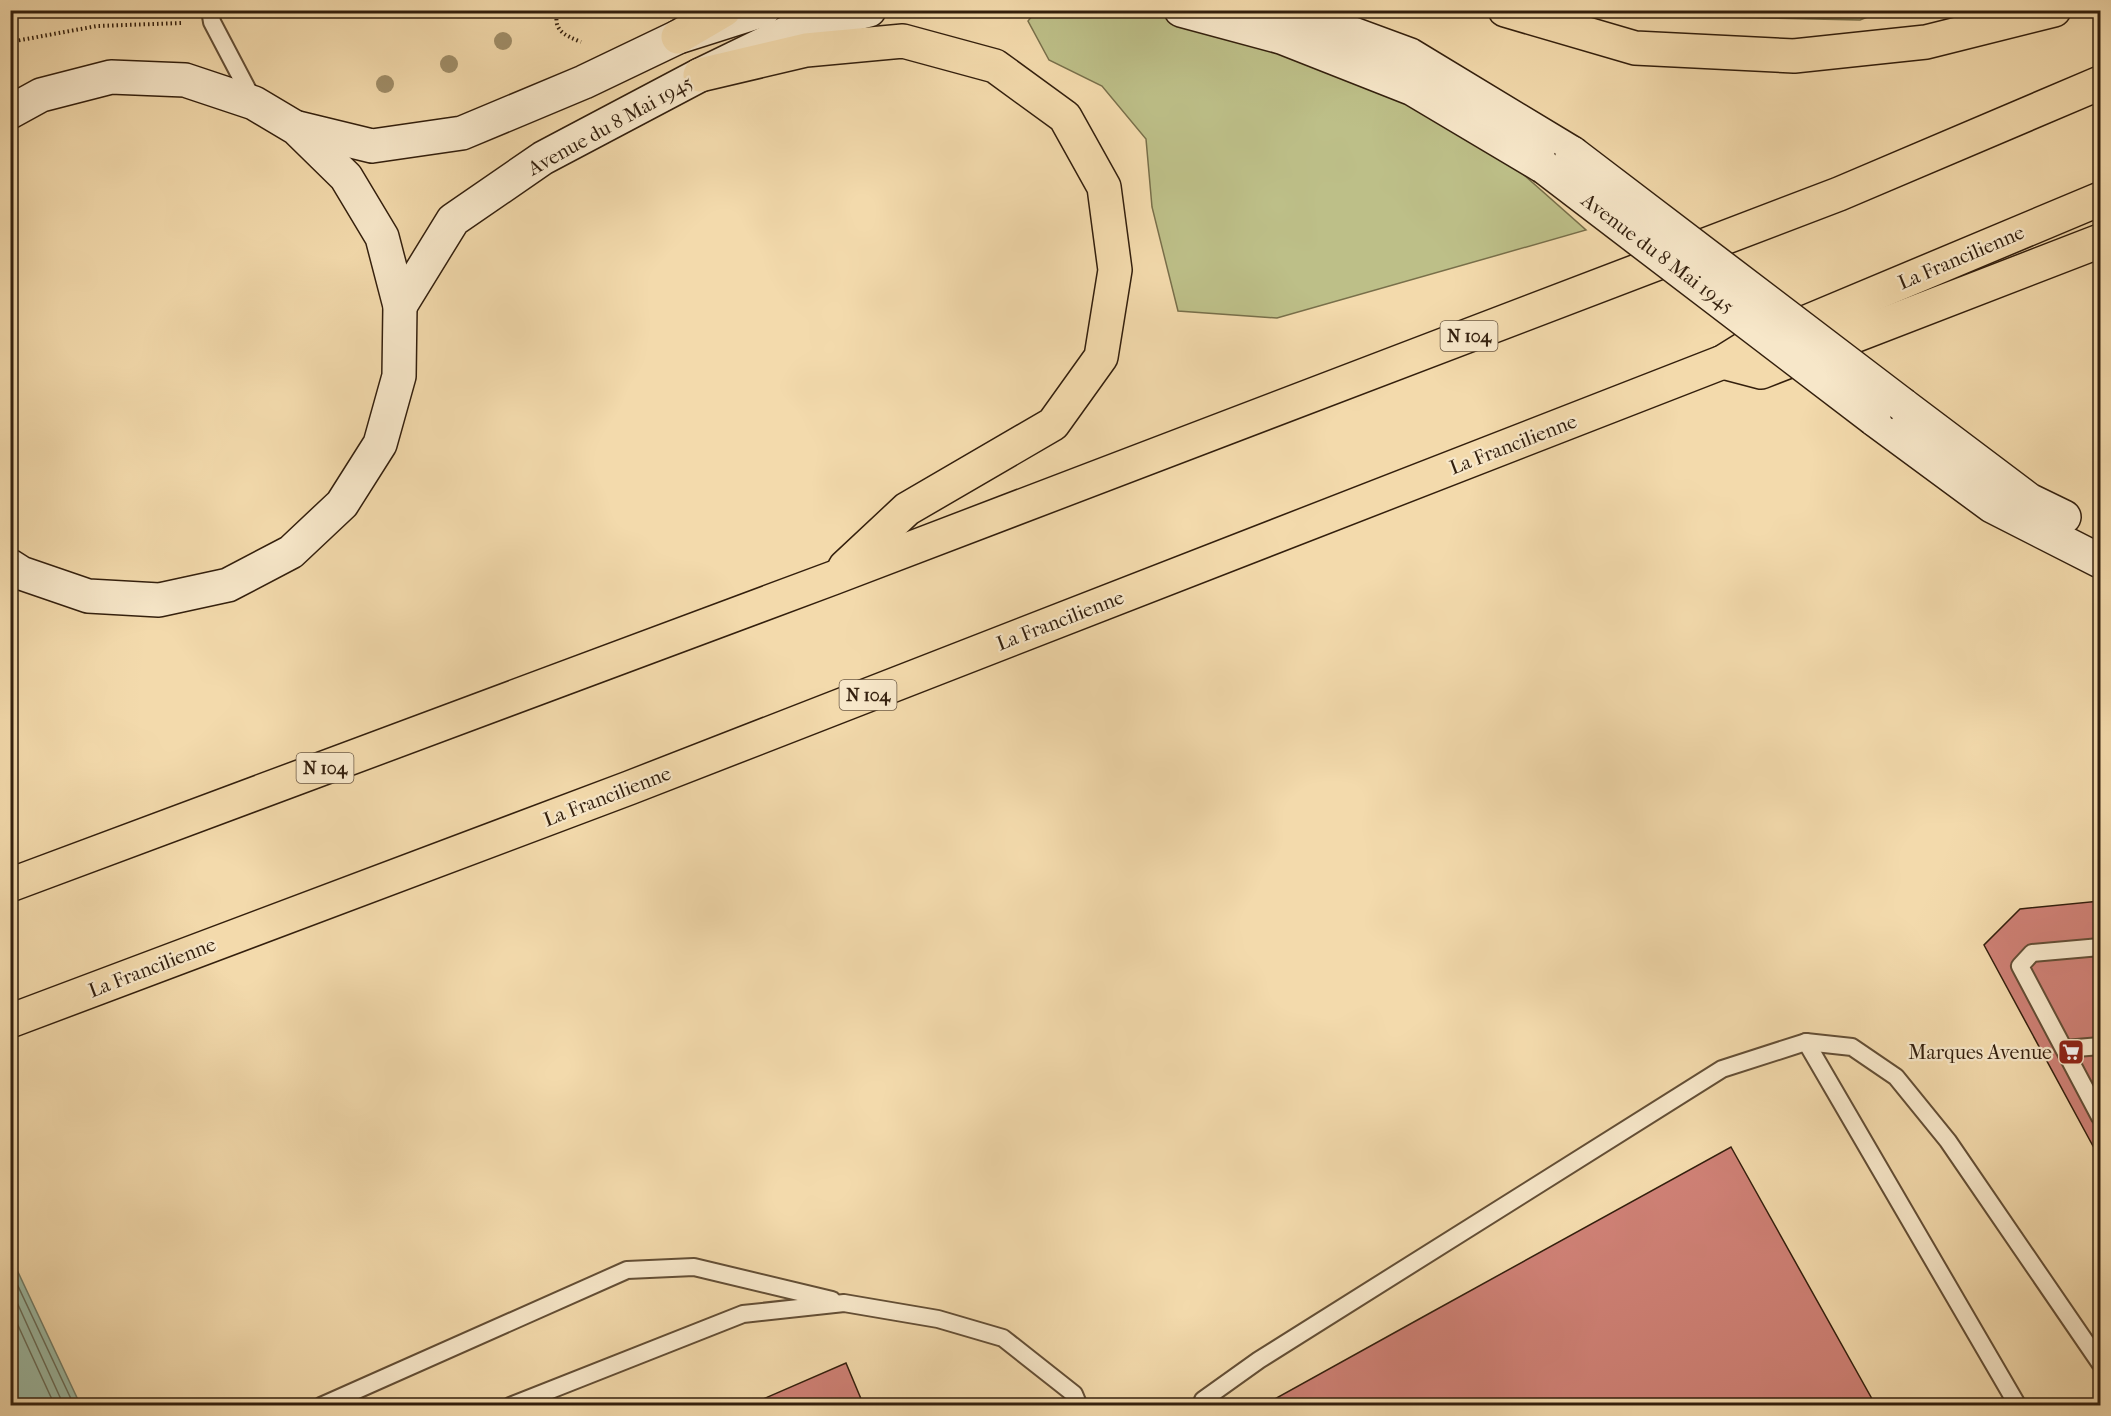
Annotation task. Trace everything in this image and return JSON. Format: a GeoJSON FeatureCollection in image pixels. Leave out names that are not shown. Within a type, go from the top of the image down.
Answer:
{"type":"FeatureCollection","features":[{"type":"Feature","properties":{"kind":"highway"},"geometry":{"type":"LineString","coordinates":[[678,37],[724,10]]}},
{"type":"Feature","properties":{"kind":"highway"},"geometry":{"type":"LineString","coordinates":[[1505,10],[1635,48],[1794,56],[1926,42],[2054,10]]}},
{"type":"Feature","properties":{"kind":"highway"},"geometry":{"type":"LineString","coordinates":[[700,75],[806,50],[903,41],[995,66],[1065,117],[1104,187],[1115,270],[1101,357],[1053,424],[907,509],[833,578]]}},
{"type":"Feature","properties":{"kind":"highway","name":"N 104"},"geometry":{"type":"LineString","coordinates":[[10,885],[833,578],[1839,194],[2100,83]]}},
{"type":"Feature","properties":{"kind":"highway","name":"La Francilienne"},"geometry":{"type":"LineString","coordinates":[[10,1021],[629,788],[1723,363],[1747,347],[2100,199]]}},
{"type":"Feature","properties":{"kind":"highway"},"geometry":{"type":"LineString","coordinates":[[1723,363],[1761,372],[2100,241]]}},
{"type":"Feature","properties":{"kind":"main road"},"geometry":{"type":"LineString","coordinates":[[296,128],[372,146],[462,133],[584,82],[678,37],[763,10]]}},
{"type":"Feature","properties":{"kind":"main road","name":"Avenue du 8 Mai 1945"},"geometry":{"type":"LineString","coordinates":[[400,306],[453,220],[543,158],[700,75],[795,29],[869,10]]}},
{"type":"Feature","properties":{"kind":"main road","name":"Avenue du 8 Mai 1945"},"geometry":{"type":"LineString","coordinates":[[1181,10],[1281,37],[1413,89],[1558,160]]}},
{"type":"Feature","properties":{"kind":"main road","name":"Avenue du 8 Mai 1945"},"geometry":{"type":"LineString","coordinates":[[1288,10],[1410,55],[1558,160],[1888,412],[1992,506],[2100,561]]}},
{"type":"Feature","properties":{"kind":"main road"},"geometry":{"type":"LineString","coordinates":[[10,112],[41,95],[111,77],[184,80],[254,103],[296,128],[346,177],[382,237],[400,306],[399,376],[380,444],[342,504],[291,552],[228,585],[159,600],[88,596],[21,573],[10,566]]}},
{"type":"Feature","properties":{"kind":"main road","name":"Avenue du 8 Mai 1945"},"geometry":{"type":"LineString","coordinates":[[1888,412],[2029,500],[2100,536]]}},
{"type":"Feature","properties":{"kind":"lane"},"geometry":{"type":"LineString","coordinates":[[211,16],[254,103]]}},
{"type":"Feature","properties":{"kind":"lane"},"geometry":{"type":"LineString","coordinates":[[2100,947],[2032,953],[2020,966],[2100,1117]]}},
{"type":"Feature","properties":{"kind":"lane"},"geometry":{"type":"LineString","coordinates":[[1201,1406],[1203,1400],[1259,1360],[1722,1069],[1806,1042],[1852,1047],[1896,1077],[1948,1141],[2100,1363]]}},
{"type":"Feature","properties":{"kind":"lane"},"geometry":{"type":"LineString","coordinates":[[1806,1042],[2018,1406]]}},
{"type":"Feature","properties":{"kind":"lane"},"geometry":{"type":"LineString","coordinates":[[2065,1049],[2100,1046]]}},
{"type":"Feature","properties":{"kind":"lane"},"geometry":{"type":"LineString","coordinates":[[321,1406],[627,1270],[694,1267],[844,1303],[938,1319],[1003,1338],[1074,1394],[1079,1406]]}},
{"type":"Feature","properties":{"kind":"lane"},"geometry":{"type":"LineString","coordinates":[[510,1406],[743,1314],[844,1303]]}},
{"type":"Feature","properties":{"kind":"path"},"geometry":{"type":"LineString","coordinates":[[558,10],[555,20],[558,28],[568,37],[590,46]]}},
{"type":"Feature","properties":{"kind":"path"},"geometry":{"type":"LineString","coordinates":[[10,42],[97,26],[211,16]]}},
{"type":"Feature","properties":{"kind":"green space"},"geometry":{"type":"Polygon","coordinates":[[[1883,10],[1860,20],[1673,16],[1638,11],[1883,10]]]}},
{"type":"Feature","properties":{"kind":"green space"},"geometry":{"type":"Polygon","coordinates":[[[1036,11],[1187,11],[1478,134],[1586,230],[1277,318],[1178,311],[1152,207],[1146,139],[1102,86],[1049,60],[1028,21],[1036,11]]]}},
{"type":"Feature","properties":{"kind":"water"},"geometry":{"type":"Polygon","coordinates":[[[10,1255],[79,1402],[77,1405],[11,1405],[10,1255]]]}},
{"type":"Feature","properties":{"kind":"building","name":"Marques Avenue"},"geometry":{"type":"Polygon","coordinates":[[[2100,901],[2100,1159],[1984,945],[2020,909],[2100,901]]]}},
{"type":"Feature","properties":{"kind":"building"},"geometry":{"type":"Polygon","coordinates":[[[1731,1147],[1876,1406],[1262,1406],[1421,1318],[1731,1147]]]}},
{"type":"Feature","properties":{"kind":"building"},"geometry":{"type":"Polygon","coordinates":[[[846,1363],[864,1406],[747,1406],[846,1363]]]}},
{"type":"Feature","properties":{"kind":"place","name":"Marques Avenue"},"geometry":{"type":"Point","coordinates":[2071,1052]}}]}
